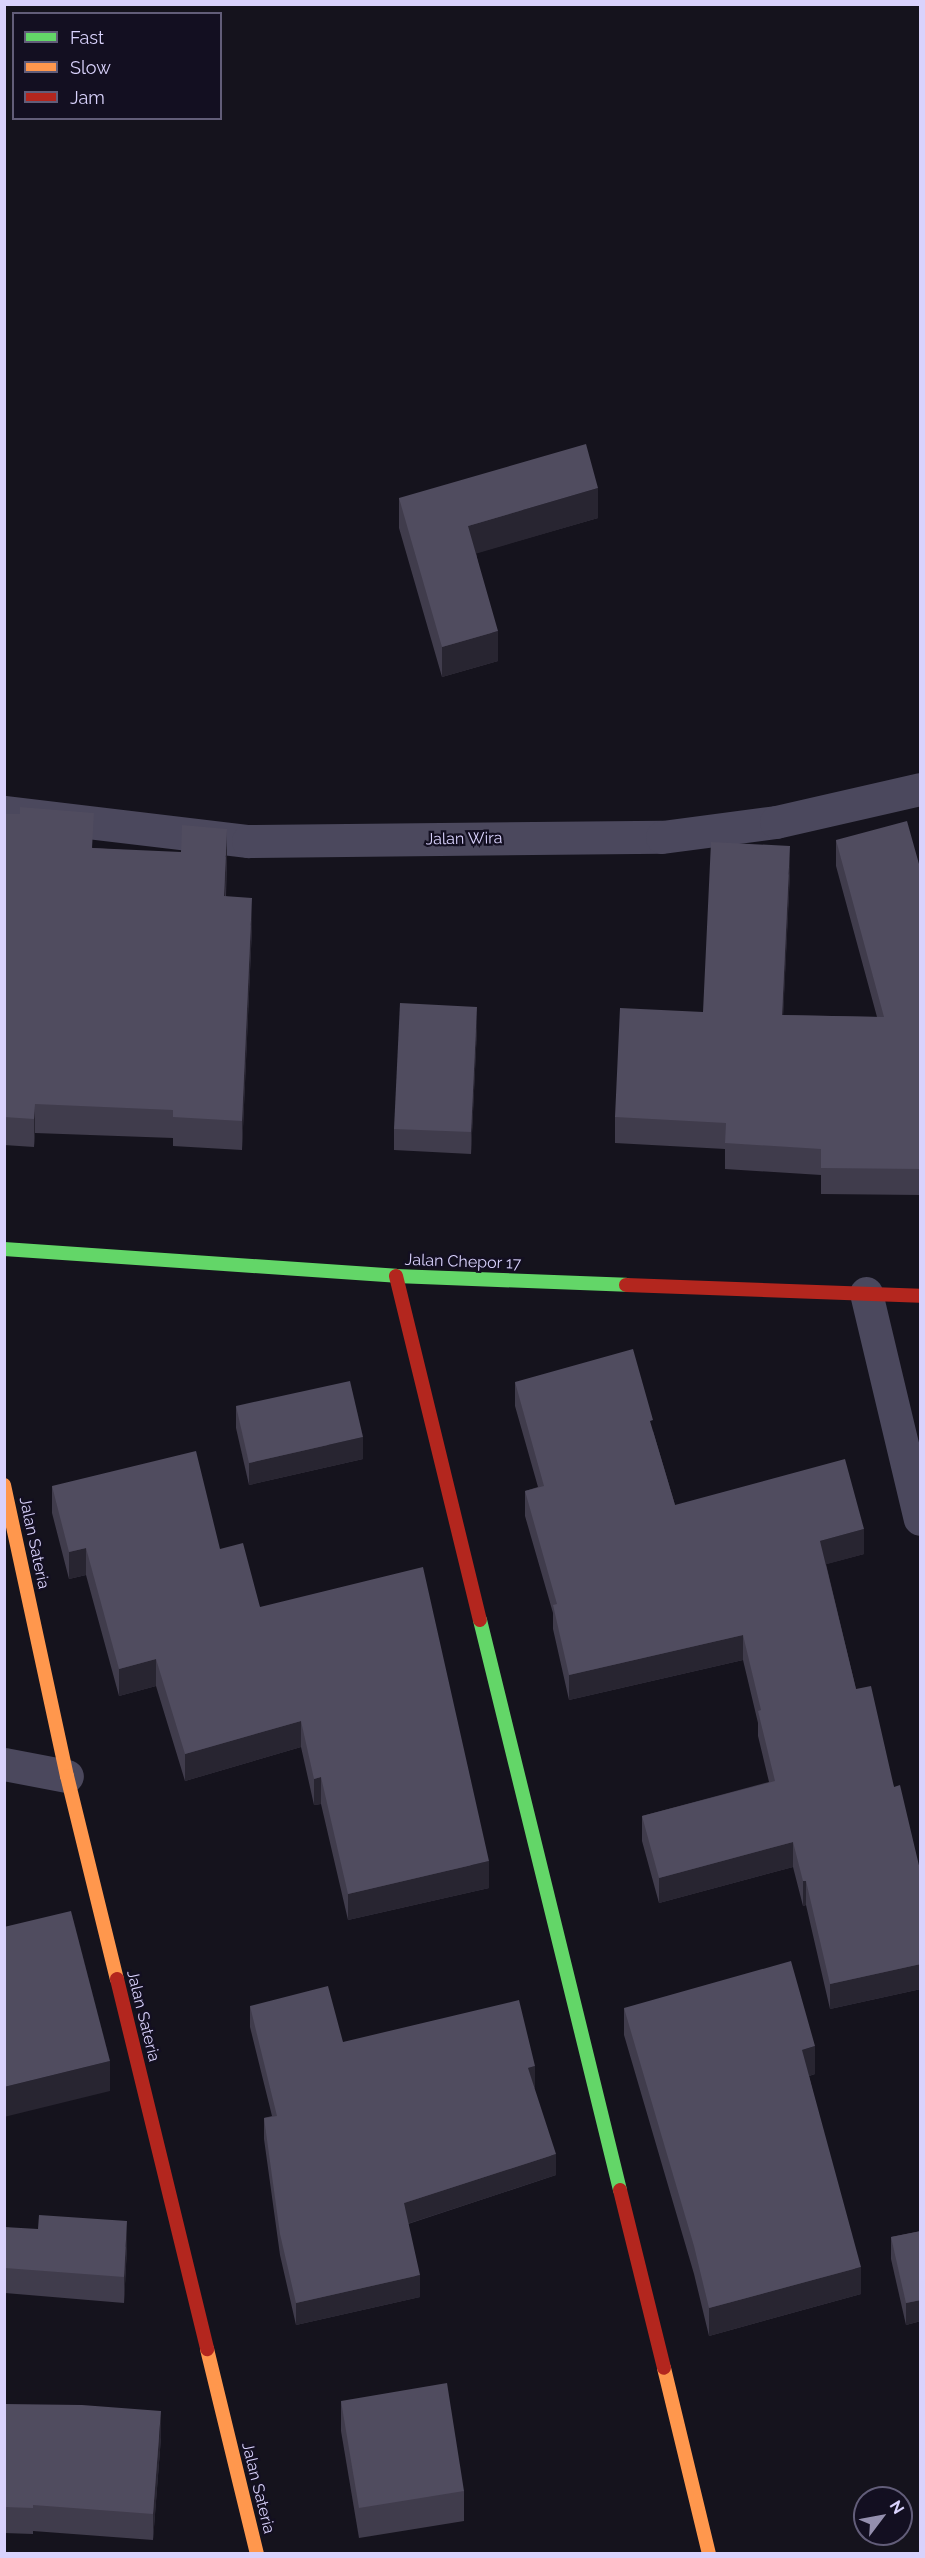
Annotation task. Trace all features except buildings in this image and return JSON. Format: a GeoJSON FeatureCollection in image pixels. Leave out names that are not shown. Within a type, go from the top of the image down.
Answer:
{"type":"FeatureCollection","features":[{"type":"Feature","properties":{"kind":"street","name":"Jalan Wira"},"geometry":{"type":"LineString","coordinates":[[4,812],[248,841],[662,837],[776,822],[921,789]]}},
{"type":"Feature","properties":{"kind":"street","name":"Jalan Chepor 17"},"geometry":{"type":"LineString","coordinates":[[4,1249],[396,1276],[921,1296]]}},
{"type":"Feature","properties":{"kind":"street"},"geometry":{"type":"LineString","coordinates":[[396,1276],[710,2553]]}},
{"type":"Feature","properties":{"kind":"street"},"geometry":{"type":"LineString","coordinates":[[866,1293],[921,1519]]}},
{"type":"Feature","properties":{"kind":"street","name":"Jalan Sateria"},"geometry":{"type":"LineString","coordinates":[[4,1485],[67,1776],[257,2553]]}},
{"type":"Feature","properties":{"kind":"street"},"geometry":{"type":"LineString","coordinates":[[4,1764],[67,1776]]}},
{"type":"Feature","properties":{"kind":"traffic: fast"},"geometry":{"type":"LineString","coordinates":[[4,1249],[396,1276],[626,1285]]}},
{"type":"Feature","properties":{"kind":"traffic: fast"},"geometry":{"type":"LineString","coordinates":[[480,1620],[620,2190]]}},
{"type":"Feature","properties":{"kind":"traffic: slow"},"geometry":{"type":"LineString","coordinates":[[4,1485],[67,1776],[117,1979]]}},
{"type":"Feature","properties":{"kind":"traffic: slow"},"geometry":{"type":"LineString","coordinates":[[207,2349],[257,2554]]}},
{"type":"Feature","properties":{"kind":"traffic: slow"},"geometry":{"type":"LineString","coordinates":[[664,2368],[709,2554]]}},
{"type":"Feature","properties":{"kind":"traffic: jam"},"geometry":{"type":"LineString","coordinates":[[396,1276],[480,1620]]}},
{"type":"Feature","properties":{"kind":"traffic: jam"},"geometry":{"type":"LineString","coordinates":[[626,1285],[920,1296]]}},
{"type":"Feature","properties":{"kind":"traffic: jam"},"geometry":{"type":"LineString","coordinates":[[117,1979],[207,2349]]}},
{"type":"Feature","properties":{"kind":"traffic: jam"},"geometry":{"type":"LineString","coordinates":[[620,2190],[664,2368]]}}]}
